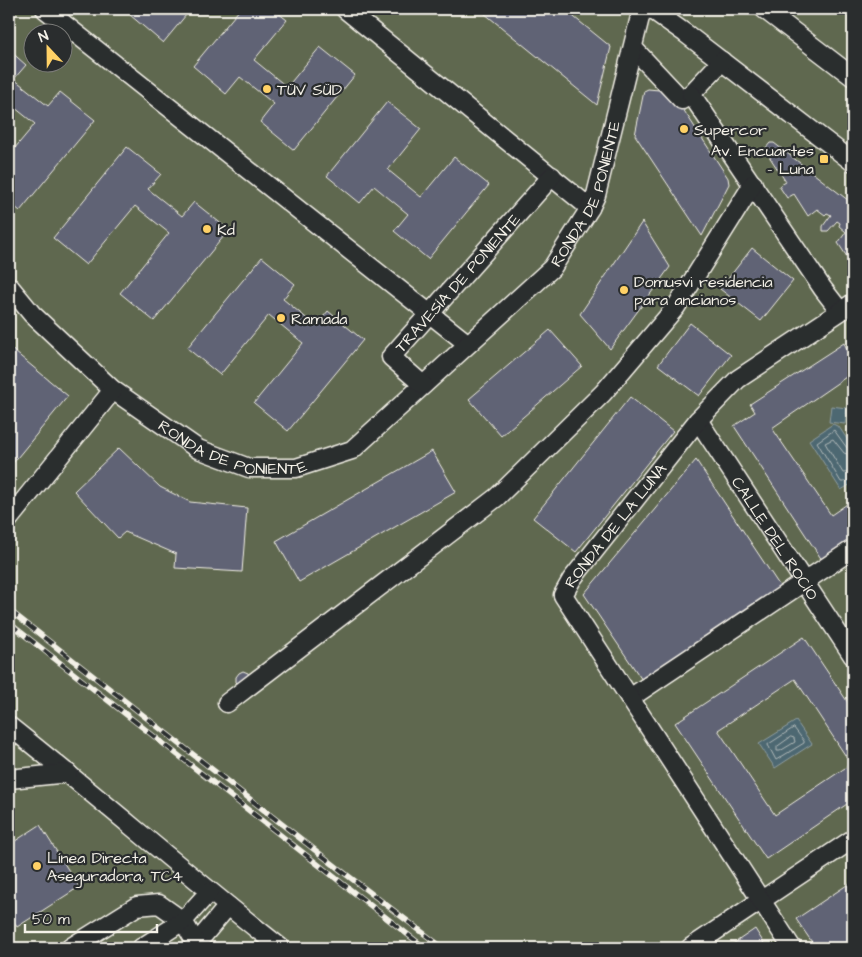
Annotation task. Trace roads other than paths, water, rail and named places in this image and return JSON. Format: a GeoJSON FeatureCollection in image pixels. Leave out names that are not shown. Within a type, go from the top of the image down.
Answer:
{"type":"FeatureCollection","features":[{"type":"Feature","properties":{"kind":"street"},"geometry":{"type":"LineString","coordinates":[[45,9],[468,344]]}},
{"type":"Feature","properties":{"kind":"street"},"geometry":{"type":"LineString","coordinates":[[345,9],[590,208]]}},
{"type":"Feature","properties":{"kind":"street","name":"RONDA DE PONIENTE"},"geometry":{"type":"LineString","coordinates":[[9,286],[32,314],[113,390],[198,449],[249,468],[296,468],[352,450],[552,268],[590,208],[596,194],[642,9]]}},
{"type":"Feature","properties":{"kind":"street"},"geometry":{"type":"LineString","coordinates":[[651,9],[853,162]]}},
{"type":"Feature","properties":{"kind":"street"},"geometry":{"type":"LineString","coordinates":[[764,9],[853,77]]}},
{"type":"Feature","properties":{"kind":"street"},"geometry":{"type":"LineString","coordinates":[[633,48],[682,100],[691,94],[722,61]]}},
{"type":"Feature","properties":{"kind":"street"},"geometry":{"type":"LineString","coordinates":[[691,94],[753,184],[847,307]]}},
{"type":"Feature","properties":{"kind":"street","name":"TRAVESÍA DE PONIENTE"},"geometry":{"type":"LineString","coordinates":[[423,385],[391,357],[552,176]]}},
{"type":"Feature","properties":{"kind":"street"},"geometry":{"type":"LineString","coordinates":[[228,702],[497,497],[603,393],[676,307],[753,184]]}},
{"type":"Feature","properties":{"kind":"street","name":"RONDA DE LA LUNA"},"geometry":{"type":"LineString","coordinates":[[792,948],[563,595],[572,579],[698,420],[738,379],[847,307]]}},
{"type":"Feature","properties":{"kind":"street"},"geometry":{"type":"LineString","coordinates":[[9,519],[113,390]]}},
{"type":"Feature","properties":{"kind":"street","name":"CALLE DEL ROCÍO"},"geometry":{"type":"LineString","coordinates":[[698,420],[853,656]]}},
{"type":"Feature","properties":{"kind":"street"},"geometry":{"type":"LineString","coordinates":[[630,698],[853,549]]}},
{"type":"Feature","properties":{"kind":"street"},"geometry":{"type":"LineString","coordinates":[[9,726],[68,773],[209,892],[281,948]]}},
{"type":"Feature","properties":{"kind":"street"},"geometry":{"type":"LineString","coordinates":[[17,778],[40,751]]}},
{"type":"Feature","properties":{"kind":"street"},"geometry":{"type":"LineString","coordinates":[[17,778],[68,773]]}},
{"type":"Feature","properties":{"kind":"street"},"geometry":{"type":"LineString","coordinates":[[690,948],[853,839]]}},
{"type":"Feature","properties":{"kind":"street"},"geometry":{"type":"LineString","coordinates":[[141,948],[183,921],[209,892]]}},
{"type":"Feature","properties":{"kind":"street"},"geometry":{"type":"LineString","coordinates":[[70,948],[137,906],[159,904],[183,921],[197,946],[228,906]]}},
{"type":"Feature","properties":{"kind":"water"},"geometry":{"type":"Polygon","coordinates":[[[831,406],[847,408],[845,424],[829,422],[831,406]]]}},
{"type":"Feature","properties":{"kind":"water"},"geometry":{"type":"Polygon","coordinates":[[[833,424],[839,427],[853,448],[853,483],[841,490],[809,440],[833,424]]]}},
{"type":"Feature","properties":{"kind":"water"},"geometry":{"type":"Polygon","coordinates":[[[796,721],[812,744],[775,768],[759,744],[796,721]]]}},
{"type":"Feature","properties":{"kind":"railway"},"geometry":{"type":"LineString","coordinates":[[9,610],[443,948]]}},
{"type":"Feature","properties":{"kind":"railway"},"geometry":{"type":"LineString","coordinates":[[9,623],[425,948]]}},
{"type":"Feature","properties":{"kind":"place","name":"TÜV SÜD"},"geometry":{"type":"Point","coordinates":[267,89]}},
{"type":"Feature","properties":{"kind":"place","name":"Supercor"},"geometry":{"type":"Point","coordinates":[684,129]}},
{"type":"Feature","properties":{"kind":"place","name":"Av. Encuartes - Luna"},"geometry":{"type":"Point","coordinates":[824,159]}},
{"type":"Feature","properties":{"kind":"place","name":"Kd"},"geometry":{"type":"Point","coordinates":[207,229]}},
{"type":"Feature","properties":{"kind":"place","name":"Domusvi residencia para ancianos"},"geometry":{"type":"Point","coordinates":[624,290]}},
{"type":"Feature","properties":{"kind":"place","name":"Ramada"},"geometry":{"type":"Point","coordinates":[281,318]}},
{"type":"Feature","properties":{"kind":"place","name":"Línea Directa Aseguradora, TC4"},"geometry":{"type":"Point","coordinates":[37,866]}}]}
